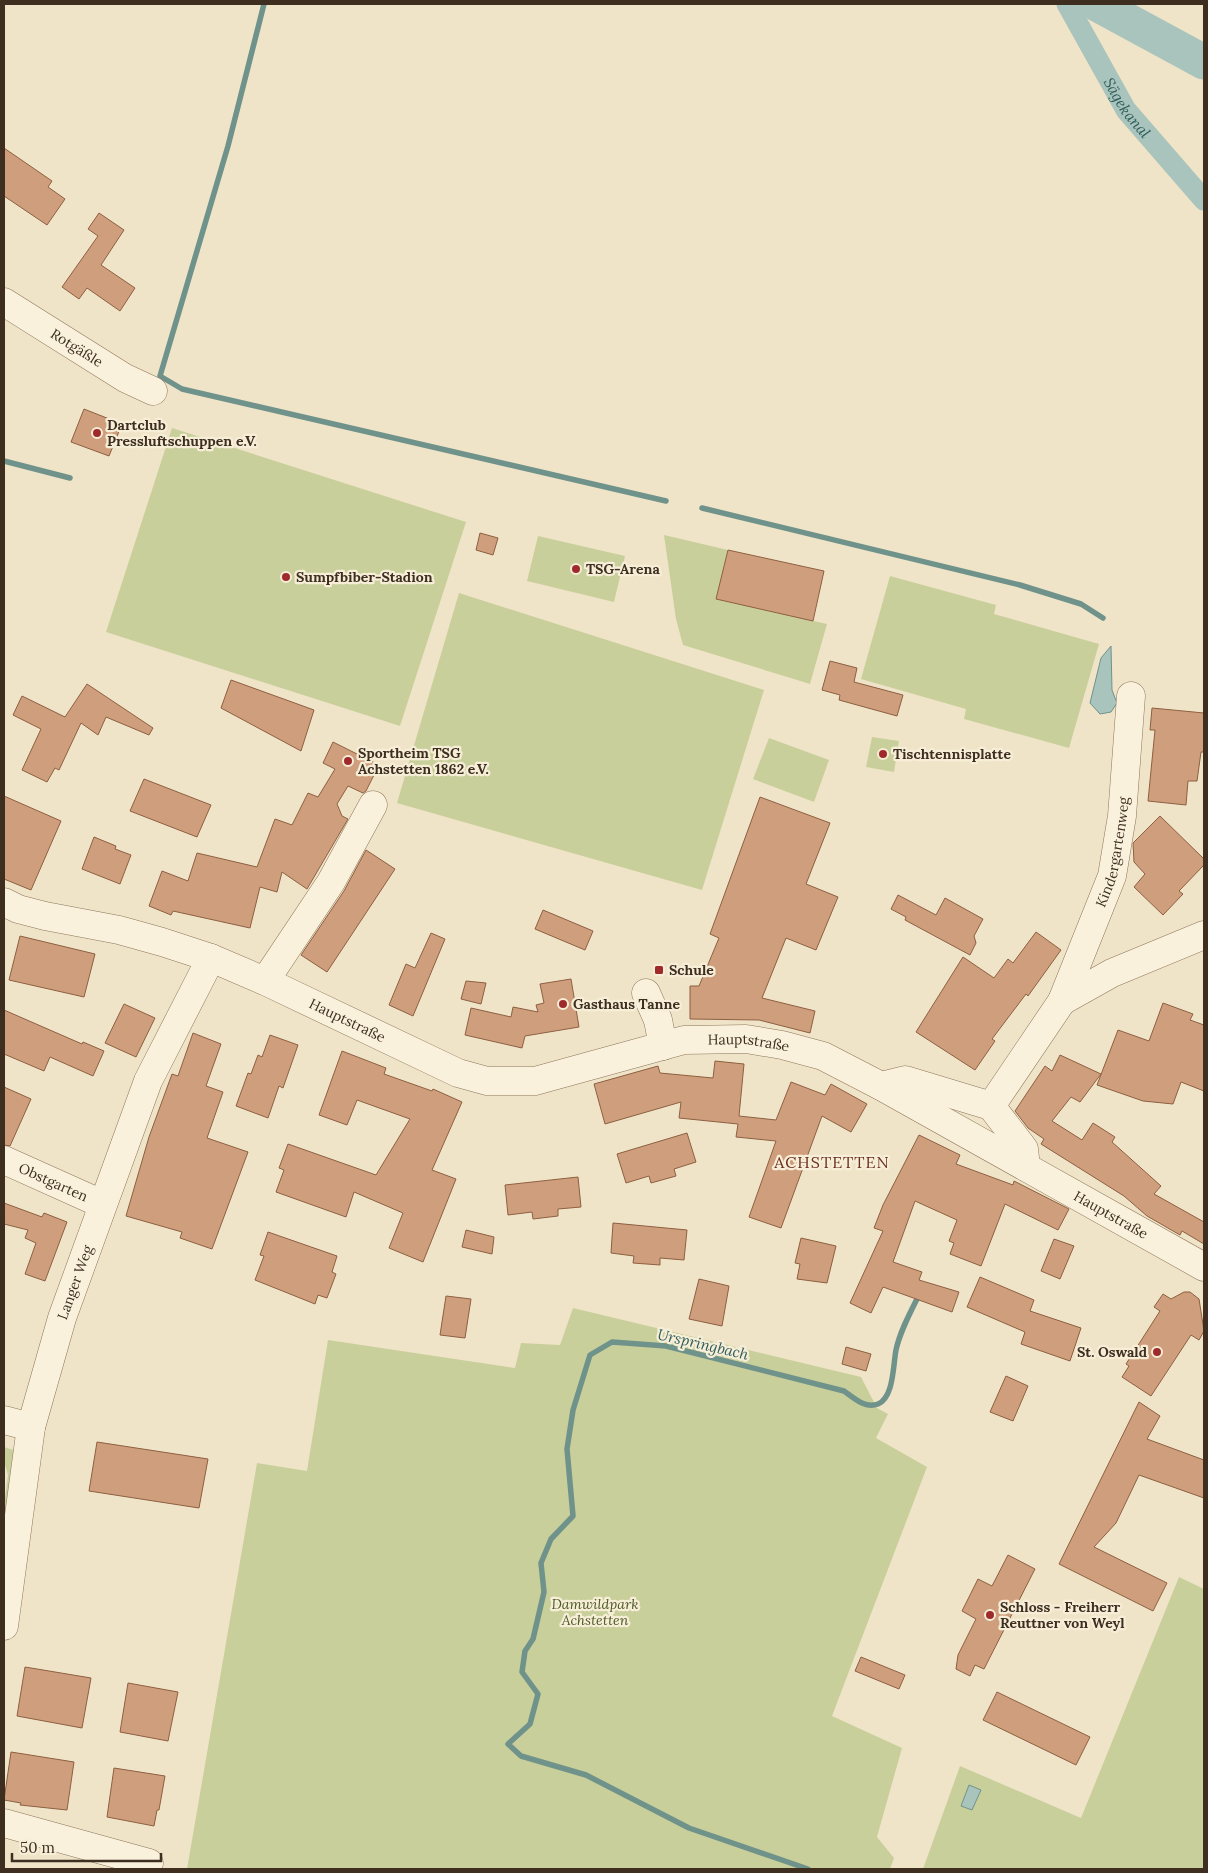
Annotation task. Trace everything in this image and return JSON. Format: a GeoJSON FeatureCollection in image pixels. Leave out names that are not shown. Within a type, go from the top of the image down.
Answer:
{"type":"FeatureCollection","features":[{"type":"Feature","properties":{"kind":"street","name":"Rotgäßle"},"geometry":{"type":"LineString","coordinates":[[4,302],[125,378],[153,392]]}},
{"type":"Feature","properties":{"kind":"street","name":"Kindergartenweg"},"geometry":{"type":"LineString","coordinates":[[991,1106],[1062,1001],[1112,876],[1122,816],[1131,696]]}},
{"type":"Feature","properties":{"kind":"street"},"geometry":{"type":"LineString","coordinates":[[265,981],[331,882],[373,805]]}},
{"type":"Feature","properties":{"kind":"street","name":"Hauptstraße"},"geometry":{"type":"LineString","coordinates":[[4,902],[27,911],[162,942],[211,958],[265,981],[458,1073],[487,1080],[535,1081],[684,1040],[746,1039],[782,1045],[823,1056],[881,1086],[1204,1267]]}},
{"type":"Feature","properties":{"kind":"street","name":"Kindergartenweg"},"geometry":{"type":"LineString","coordinates":[[1062,1001],[1112,973],[1204,936]]}},
{"type":"Feature","properties":{"kind":"street","name":"Langer Weg"},"geometry":{"type":"LineString","coordinates":[[4,1626],[31,1427],[62,1318],[148,1081],[211,958]]}},
{"type":"Feature","properties":{"kind":"street"},"geometry":{"type":"LineString","coordinates":[[646,993],[658,1020],[663,1046]]}},
{"type":"Feature","properties":{"kind":"street"},"geometry":{"type":"LineString","coordinates":[[881,1086],[905,1080],[991,1106],[1024,1149],[1026,1167]]}},
{"type":"Feature","properties":{"kind":"street","name":"Obstgarten"},"geometry":{"type":"LineString","coordinates":[[4,1160],[102,1204]]}},
{"type":"Feature","properties":{"kind":"street"},"geometry":{"type":"LineString","coordinates":[[4,1420],[31,1427]]}},
{"type":"Feature","properties":{"kind":"street"},"geometry":{"type":"LineString","coordinates":[[4,1823],[149,1863]]}},
{"type":"Feature","properties":{"kind":"green space","name":"Sumpfbiber-Stadion"},"geometry":{"type":"Polygon","coordinates":[[[172,428],[466,522],[400,726],[106,632],[172,428]]]}},
{"type":"Feature","properties":{"kind":"green space"},"geometry":{"type":"Polygon","coordinates":[[[664,535],[728,550],[717,599],[827,624],[810,684],[683,645],[676,619],[664,535]]]}},
{"type":"Feature","properties":{"kind":"green space","name":"TSG-Arena"},"geometry":{"type":"Polygon","coordinates":[[[538,536],[625,556],[614,602],[527,581],[538,536]]]}},
{"type":"Feature","properties":{"kind":"green space"},"geometry":{"type":"Polygon","coordinates":[[[890,576],[996,605],[994,614],[1099,644],[1069,748],[964,719],[966,709],[861,679],[890,576]]]}},
{"type":"Feature","properties":{"kind":"green space"},"geometry":{"type":"Polygon","coordinates":[[[459,593],[764,690],[702,890],[397,803],[459,593]]]}},
{"type":"Feature","properties":{"kind":"green space","name":"Tischtennisplatte"},"geometry":{"type":"Polygon","coordinates":[[[872,737],[899,741],[894,772],[866,767],[872,737]]]}},
{"type":"Feature","properties":{"kind":"green space"},"geometry":{"type":"Polygon","coordinates":[[[769,738],[829,760],[814,802],[753,779],[769,738]]]}},
{"type":"Feature","properties":{"kind":"green space","name":"Damwildpark Achstetten"},"geometry":{"type":"Polygon","coordinates":[[[573,1308],[861,1377],[877,1408],[888,1414],[876,1438],[927,1467],[832,1716],[902,1748],[877,1837],[894,1858],[890,1869],[187,1869],[257,1463],[307,1471],[328,1340],[515,1368],[521,1343],[560,1345],[573,1308]]]}},
{"type":"Feature","properties":{"kind":"green space"},"geometry":{"type":"Polygon","coordinates":[[[4,1447],[23,1453],[4,1570],[4,1505],[8,1475],[4,1461],[4,1447]]]}},
{"type":"Feature","properties":{"kind":"green space"},"geometry":{"type":"Polygon","coordinates":[[[1179,1577],[1204,1589],[1204,1869],[923,1869],[960,1766],[1081,1818],[1179,1577]]]}},
{"type":"Feature","properties":{"kind":"water"},"geometry":{"type":"Polygon","coordinates":[[[1111,646],[1112,690],[1117,703],[1111,712],[1100,714],[1090,703],[1101,658],[1111,646]]]}},
{"type":"Feature","properties":{"kind":"water"},"geometry":{"type":"Polygon","coordinates":[[[969,1785],[981,1790],[972,1810],[961,1806],[969,1785]]]}},
{"type":"Feature","properties":{"kind":"building"},"geometry":{"type":"Polygon","coordinates":[[[4,148],[52,181],[48,187],[65,199],[47,225],[4,196],[4,148]]]}},
{"type":"Feature","properties":{"kind":"building"},"geometry":{"type":"Polygon","coordinates":[[[99,213],[124,230],[101,265],[135,288],[120,311],[87,288],[79,299],[62,287],[98,236],[88,229],[99,213]]]}},
{"type":"Feature","properties":{"kind":"building","name":"Dartclub Pressluftschuppen e.V."},"geometry":{"type":"Polygon","coordinates":[[[84,409],[122,424],[109,456],[71,442],[84,409]]]}},
{"type":"Feature","properties":{"kind":"building"},"geometry":{"type":"Polygon","coordinates":[[[480,533],[498,538],[493,555],[476,550],[480,533]]]}},
{"type":"Feature","properties":{"kind":"building"},"geometry":{"type":"Polygon","coordinates":[[[728,550],[824,571],[813,621],[716,599],[728,550]]]}},
{"type":"Feature","properties":{"kind":"building"},"geometry":{"type":"Polygon","coordinates":[[[830,661],[857,668],[854,682],[903,695],[897,716],[839,700],[840,695],[822,690],[830,661]]]}},
{"type":"Feature","properties":{"kind":"building"},"geometry":{"type":"Polygon","coordinates":[[[231,680],[314,710],[301,751],[221,708],[231,680]]]}},
{"type":"Feature","properties":{"kind":"building"},"geometry":{"type":"Polygon","coordinates":[[[87,684],[153,728],[149,735],[106,717],[98,735],[81,723],[59,770],[55,768],[47,782],[22,770],[41,729],[13,715],[22,696],[65,717],[87,684]]]}},
{"type":"Feature","properties":{"kind":"building"},"geometry":{"type":"Polygon","coordinates":[[[1152,708],[1204,713],[1204,752],[1201,752],[1197,781],[1188,781],[1186,805],[1148,801],[1155,730],[1150,730],[1152,708]]]}},
{"type":"Feature","properties":{"kind":"building"},"geometry":{"type":"Polygon","coordinates":[[[333,742],[379,765],[366,791],[363,793],[348,786],[337,804],[342,816],[348,819],[307,889],[282,872],[277,892],[260,887],[250,928],[173,911],[171,915],[149,906],[162,871],[188,881],[197,853],[257,867],[275,819],[292,825],[308,793],[318,797],[335,769],[323,763],[333,742]]]}},
{"type":"Feature","properties":{"kind":"building"},"geometry":{"type":"Polygon","coordinates":[[[144,779],[211,805],[197,837],[130,811],[144,779]]]}},
{"type":"Feature","properties":{"kind":"building"},"geometry":{"type":"Polygon","coordinates":[[[4,796],[61,821],[31,890],[4,879],[4,796]]]}},
{"type":"Feature","properties":{"kind":"building"},"geometry":{"type":"Polygon","coordinates":[[[760,797],[830,823],[806,884],[838,897],[816,950],[786,938],[762,998],[815,1011],[810,1033],[759,1020],[690,1019],[690,986],[699,986],[719,938],[710,934],[760,797]]]}},
{"type":"Feature","properties":{"kind":"building"},"geometry":{"type":"Polygon","coordinates":[[[1160,816],[1204,859],[1204,865],[1179,891],[1183,894],[1163,915],[1134,887],[1145,874],[1134,862],[1133,843],[1160,816]]]}},
{"type":"Feature","properties":{"kind":"building"},"geometry":{"type":"Polygon","coordinates":[[[94,837],[116,846],[115,849],[131,855],[120,884],[82,869],[94,837]]]}},
{"type":"Feature","properties":{"kind":"building"},"geometry":{"type":"Polygon","coordinates":[[[366,850],[395,869],[327,972],[301,955],[344,891],[366,850]]]}},
{"type":"Feature","properties":{"kind":"building"},"geometry":{"type":"Polygon","coordinates":[[[898,895],[936,915],[945,898],[983,919],[974,936],[976,943],[970,955],[905,920],[906,917],[891,909],[898,895]]]}},
{"type":"Feature","properties":{"kind":"building"},"geometry":{"type":"Polygon","coordinates":[[[543,910],[593,931],[585,950],[535,929],[543,910]]]}},
{"type":"Feature","properties":{"kind":"building"},"geometry":{"type":"Polygon","coordinates":[[[1036,932],[1061,950],[1028,996],[1026,994],[992,1039],[995,1041],[975,1070],[916,1032],[963,957],[994,978],[1008,959],[1013,963],[1036,932]]]}},
{"type":"Feature","properties":{"kind":"building"},"geometry":{"type":"Polygon","coordinates":[[[431,933],[445,939],[413,1016],[389,1005],[406,964],[415,968],[431,933]]]}},
{"type":"Feature","properties":{"kind":"building"},"geometry":{"type":"Polygon","coordinates":[[[20,936],[95,954],[84,997],[9,980],[20,936]]]}},
{"type":"Feature","properties":{"kind":"building"},"geometry":{"type":"Polygon","coordinates":[[[571,979],[579,1027],[525,1036],[522,1048],[465,1035],[471,1008],[511,1017],[513,1007],[538,1012],[536,1005],[544,1003],[540,984],[571,979]]]}},
{"type":"Feature","properties":{"kind":"building"},"geometry":{"type":"Polygon","coordinates":[[[466,981],[486,983],[481,1004],[461,999],[466,981]]]}},
{"type":"Feature","properties":{"kind":"building"},"geometry":{"type":"Polygon","coordinates":[[[1163,1003],[1193,1014],[1190,1020],[1204,1025],[1204,1091],[1181,1082],[1173,1104],[1143,1101],[1097,1085],[1118,1030],[1149,1041],[1163,1003]]]}},
{"type":"Feature","properties":{"kind":"building"},"geometry":{"type":"Polygon","coordinates":[[[124,1004],[155,1018],[136,1057],[105,1043],[124,1004]]]}},
{"type":"Feature","properties":{"kind":"building"},"geometry":{"type":"Polygon","coordinates":[[[4,1010],[82,1044],[83,1042],[104,1051],[93,1076],[50,1057],[44,1071],[4,1054],[4,1010]]]}},
{"type":"Feature","properties":{"kind":"building"},"geometry":{"type":"Polygon","coordinates":[[[193,1033],[221,1044],[206,1086],[223,1092],[207,1138],[248,1152],[212,1249],[180,1238],[182,1232],[126,1216],[149,1137],[172,1074],[178,1076],[193,1033]]]}},
{"type":"Feature","properties":{"kind":"building"},"geometry":{"type":"Polygon","coordinates":[[[270,1035],[298,1045],[283,1088],[279,1086],[268,1118],[236,1106],[248,1073],[251,1074],[258,1055],[262,1057],[270,1035]]]}},
{"type":"Feature","properties":{"kind":"building"},"geometry":{"type":"Polygon","coordinates":[[[342,1051],[386,1068],[384,1074],[432,1091],[433,1089],[462,1102],[432,1170],[456,1179],[423,1262],[389,1248],[403,1213],[354,1192],[346,1217],[276,1192],[284,1170],[279,1168],[288,1144],[376,1175],[410,1119],[357,1100],[347,1125],[319,1115],[342,1051]]]}},
{"type":"Feature","properties":{"kind":"building"},"geometry":{"type":"Polygon","coordinates":[[[1060,1055],[1101,1074],[1080,1102],[1071,1097],[1052,1121],[1082,1140],[1093,1123],[1115,1137],[1112,1142],[1161,1186],[1154,1194],[1204,1222],[1204,1244],[1182,1231],[1180,1235],[1147,1216],[1124,1196],[1041,1144],[1044,1139],[1028,1128],[1015,1111],[1045,1066],[1052,1071],[1060,1055]]]}},
{"type":"Feature","properties":{"kind":"building"},"geometry":{"type":"Polygon","coordinates":[[[715,1061],[744,1064],[739,1116],[776,1120],[791,1082],[825,1095],[831,1084],[867,1104],[851,1132],[822,1116],[781,1228],[749,1217],[776,1141],[736,1137],[738,1124],[679,1118],[681,1102],[605,1124],[594,1084],[658,1066],[660,1073],[713,1078],[715,1061]]]}},
{"type":"Feature","properties":{"kind":"building"},"geometry":{"type":"Polygon","coordinates":[[[4,1087],[31,1099],[10,1146],[4,1145],[4,1087]]]}},
{"type":"Feature","properties":{"kind":"building"},"geometry":{"type":"Polygon","coordinates":[[[687,1133],[696,1162],[674,1169],[676,1176],[651,1183],[649,1176],[626,1183],[617,1154],[687,1133]]]}},
{"type":"Feature","properties":{"kind":"building"},"geometry":{"type":"Polygon","coordinates":[[[919,1135],[960,1155],[956,1164],[1013,1185],[1014,1181],[1069,1209],[1058,1230],[1005,1204],[981,1266],[950,1254],[954,1243],[949,1241],[957,1220],[915,1201],[893,1262],[922,1272],[919,1280],[959,1292],[952,1312],[883,1287],[871,1313],[850,1303],[883,1231],[874,1228],[883,1205],[919,1135]]]}},
{"type":"Feature","properties":{"kind":"building"},"geometry":{"type":"Polygon","coordinates":[[[578,1177],[581,1207],[558,1209],[558,1216],[533,1219],[532,1212],[508,1215],[505,1185],[578,1177]]]}},
{"type":"Feature","properties":{"kind":"building"},"geometry":{"type":"Polygon","coordinates":[[[4,1203],[42,1217],[44,1213],[67,1222],[45,1281],[25,1274],[36,1243],[25,1238],[28,1230],[4,1224],[4,1203]]]}},
{"type":"Feature","properties":{"kind":"building"},"geometry":{"type":"Polygon","coordinates":[[[613,1223],[687,1230],[684,1260],[660,1258],[660,1265],[633,1263],[634,1256],[611,1253],[613,1223]]]}},
{"type":"Feature","properties":{"kind":"building"},"geometry":{"type":"Polygon","coordinates":[[[466,1230],[494,1237],[492,1254],[462,1247],[466,1230]]]}},
{"type":"Feature","properties":{"kind":"building"},"geometry":{"type":"Polygon","coordinates":[[[268,1232],[337,1256],[332,1272],[336,1274],[327,1298],[318,1295],[315,1304],[255,1280],[264,1256],[260,1255],[268,1232]]]}},
{"type":"Feature","properties":{"kind":"building"},"geometry":{"type":"Polygon","coordinates":[[[801,1238],[836,1246],[827,1283],[797,1279],[800,1264],[795,1263],[801,1238]]]}},
{"type":"Feature","properties":{"kind":"building"},"geometry":{"type":"Polygon","coordinates":[[[1054,1239],[1074,1246],[1060,1279],[1041,1271],[1054,1239]]]}},
{"type":"Feature","properties":{"kind":"building"},"geometry":{"type":"Polygon","coordinates":[[[980,1277],[1034,1300],[1030,1311],[1081,1328],[1070,1361],[1021,1344],[1025,1332],[967,1307],[980,1277]]]}},
{"type":"Feature","properties":{"kind":"building"},"geometry":{"type":"Polygon","coordinates":[[[699,1279],[729,1286],[722,1326],[689,1319],[699,1279]]]}},
{"type":"Feature","properties":{"kind":"building","name":"St. Oswald"},"geometry":{"type":"Polygon","coordinates":[[[1184,1292],[1190,1292],[1199,1299],[1204,1331],[1199,1340],[1191,1335],[1151,1396],[1122,1377],[1129,1366],[1126,1364],[1160,1311],[1154,1307],[1163,1294],[1171,1299],[1184,1292]]]}},
{"type":"Feature","properties":{"kind":"building"},"geometry":{"type":"Polygon","coordinates":[[[446,1296],[471,1299],[465,1338],[440,1335],[446,1296]]]}},
{"type":"Feature","properties":{"kind":"building"},"geometry":{"type":"Polygon","coordinates":[[[846,1347],[871,1354],[866,1371],[842,1364],[846,1347]]]}},
{"type":"Feature","properties":{"kind":"building"},"geometry":{"type":"Polygon","coordinates":[[[1006,1376],[1028,1386],[1013,1421],[990,1412],[1006,1376]]]}},
{"type":"Feature","properties":{"kind":"building"},"geometry":{"type":"Polygon","coordinates":[[[1139,1402],[1160,1416],[1147,1439],[1204,1460],[1204,1498],[1139,1475],[1116,1523],[1094,1547],[1167,1583],[1153,1611],[1059,1564],[1139,1402]]]}},
{"type":"Feature","properties":{"kind":"building"},"geometry":{"type":"Polygon","coordinates":[[[97,1442],[208,1459],[199,1508],[89,1491],[97,1442]]]}},
{"type":"Feature","properties":{"kind":"building","name":"Schloss - Freiherr Reuttner von Weyl"},"geometry":{"type":"Polygon","coordinates":[[[1008,1555],[1035,1569],[984,1669],[975,1665],[970,1676],[956,1669],[958,1655],[976,1619],[962,1611],[978,1579],[992,1586],[1008,1555]]]}},
{"type":"Feature","properties":{"kind":"building"},"geometry":{"type":"Polygon","coordinates":[[[861,1657],[905,1675],[899,1689],[855,1671],[861,1657]]]}},
{"type":"Feature","properties":{"kind":"building"},"geometry":{"type":"Polygon","coordinates":[[[25,1667],[91,1678],[82,1728],[17,1716],[25,1667]]]}},
{"type":"Feature","properties":{"kind":"building"},"geometry":{"type":"Polygon","coordinates":[[[128,1683],[178,1692],[168,1741],[120,1732],[128,1683]]]}},
{"type":"Feature","properties":{"kind":"building"},"geometry":{"type":"Polygon","coordinates":[[[997,1692],[1090,1737],[1076,1765],[983,1720],[997,1692]]]}},
{"type":"Feature","properties":{"kind":"building"},"geometry":{"type":"Polygon","coordinates":[[[11,1752],[74,1762],[67,1810],[20,1805],[21,1803],[4,1800],[11,1752]]]}},
{"type":"Feature","properties":{"kind":"building"},"geometry":{"type":"Polygon","coordinates":[[[114,1768],[165,1776],[154,1826],[107,1817],[114,1768]]]}},
{"type":"Feature","properties":{"kind":"waterway"},"geometry":{"type":"LineString","coordinates":[[264,4],[228,146],[160,376],[182,389],[666,501]]}},
{"type":"Feature","properties":{"kind":"waterway","name":"Sägekanal"},"geometry":{"type":"LineString","coordinates":[[1067,4],[1126,110],[1204,200]]}},
{"type":"Feature","properties":{"kind":"waterway"},"geometry":{"type":"LineString","coordinates":[[1097,4],[1204,62]]}},
{"type":"Feature","properties":{"kind":"waterway"},"geometry":{"type":"LineString","coordinates":[[4,461],[70,478]]}},
{"type":"Feature","properties":{"kind":"waterway"},"geometry":{"type":"LineString","coordinates":[[702,508],[1020,585],[1081,604],[1103,618]]}},
{"type":"Feature","properties":{"kind":"waterway","name":"Urspringbach"},"geometry":{"type":"LineString","coordinates":[[808,1869],[689,1828],[586,1775],[521,1756],[508,1744],[530,1724],[538,1694],[522,1672],[525,1651],[533,1639],[544,1592],[541,1563],[551,1539],[573,1516],[567,1449],[573,1410],[590,1355],[612,1342],[666,1346],[844,1391],[864,1404],[873,1405],[883,1400],[890,1388],[900,1336],[920,1293]]}},
{"type":"Feature","properties":{"kind":"place","name":"Dartclub Pressluftschuppen e.V."},"geometry":{"type":"Point","coordinates":[97,433]}},
{"type":"Feature","properties":{"kind":"place","name":"TSG-Arena"},"geometry":{"type":"Point","coordinates":[576,569]}},
{"type":"Feature","properties":{"kind":"place","name":"Sumpfbiber-Stadion"},"geometry":{"type":"Point","coordinates":[286,577]}},
{"type":"Feature","properties":{"kind":"place","name":"Tischtennisplatte"},"geometry":{"type":"Point","coordinates":[883,754]}},
{"type":"Feature","properties":{"kind":"place","name":"Sportheim TSG Achstetten 1862 e.V."},"geometry":{"type":"Point","coordinates":[348,761]}},
{"type":"Feature","properties":{"kind":"place","name":"Schule"},"geometry":{"type":"Point","coordinates":[659,970]}},
{"type":"Feature","properties":{"kind":"place","name":"Gasthaus Tanne"},"geometry":{"type":"Point","coordinates":[563,1004]}},
{"type":"Feature","properties":{"kind":"place","name":"St. Oswald"},"geometry":{"type":"Point","coordinates":[1157,1352]}},
{"type":"Feature","properties":{"kind":"place","name":"Schloss - Freiherr Reuttner von Weyl"},"geometry":{"type":"Point","coordinates":[990,1615]}},
{"type":"Feature","properties":{"kind":"district","name":"ACHSTETTEN"},"geometry":{"type":"Point","coordinates":[832,1162]}}]}
